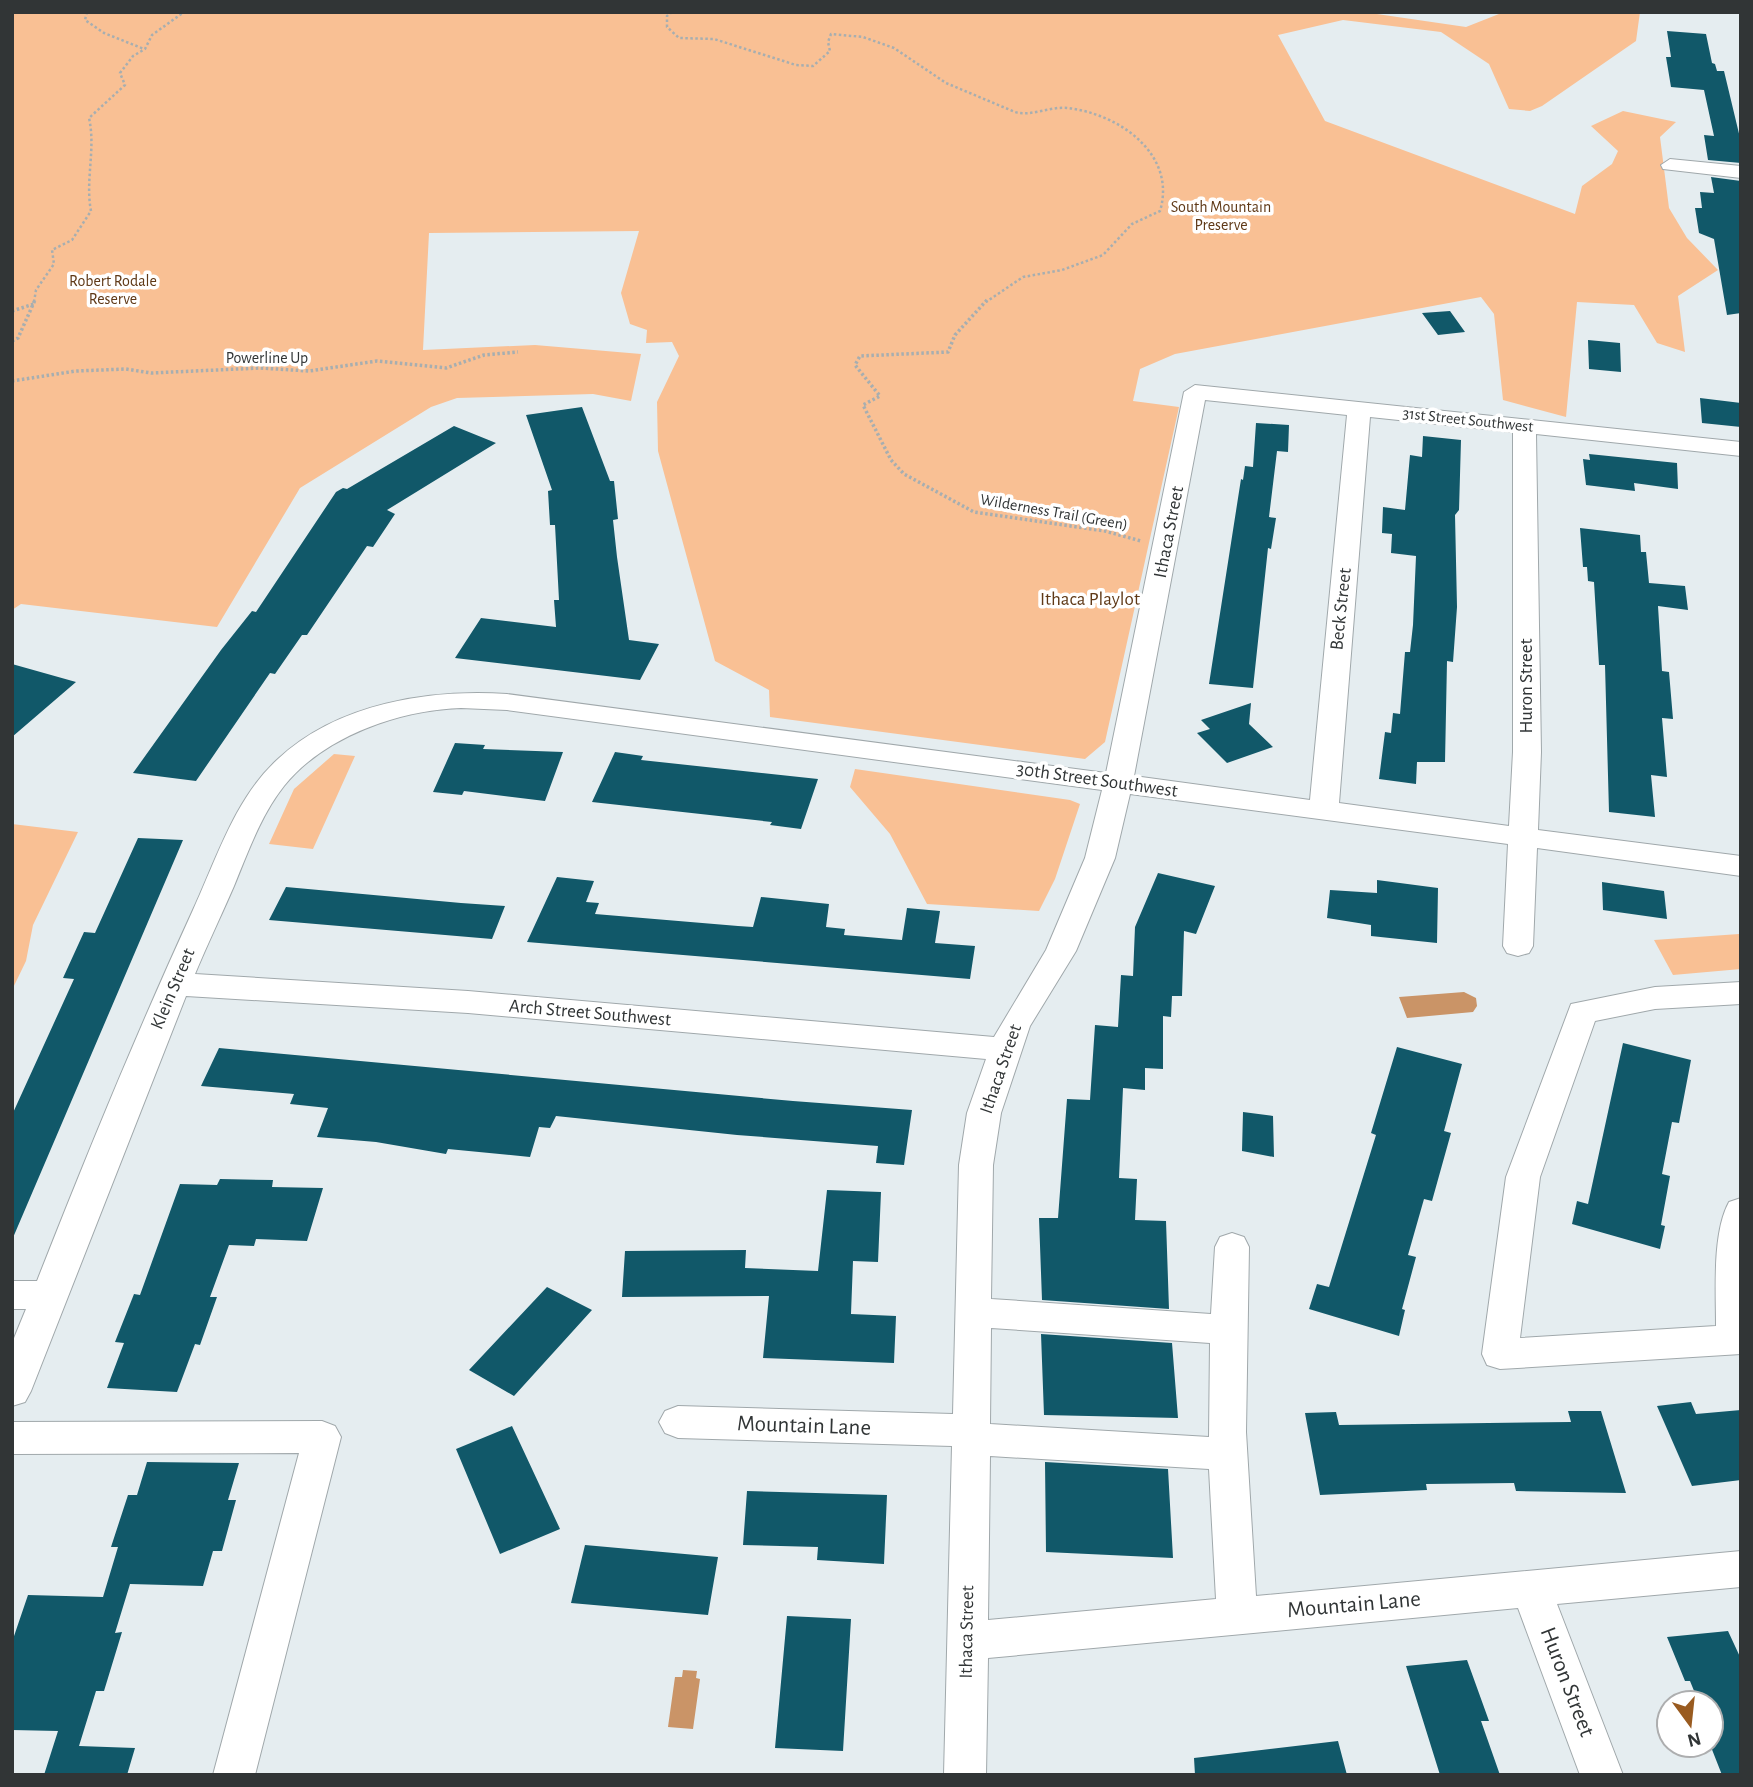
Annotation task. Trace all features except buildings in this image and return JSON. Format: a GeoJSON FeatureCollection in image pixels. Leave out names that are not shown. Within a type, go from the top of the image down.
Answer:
{"type":"FeatureCollection","features":[{"type":"Feature","properties":{"kind":"street"},"geometry":{"type":"LineString","coordinates":[[1670,165],[1741,172]]}},
{"type":"Feature","properties":{"kind":"street","name":"Ithaca Street"},"geometry":{"type":"LineString","coordinates":[[965,1775],[976,1165],[984,1113],[1015,1025],[1061,951],[1100,858],[1167,545],[1195,392]]}},
{"type":"Feature","properties":{"kind":"street","name":"31st Street Southwest"},"geometry":{"type":"LineString","coordinates":[[1195,392],[1741,449]]}},
{"type":"Feature","properties":{"kind":"street","name":"Beck Street"},"geometry":{"type":"LineString","coordinates":[[1324,810],[1328,735],[1359,409]]}},
{"type":"Feature","properties":{"kind":"street","name":"Huron Street"},"geometry":{"type":"LineString","coordinates":[[1518,946],[1525,837],[1524,426]]}},
{"type":"Feature","properties":{"kind":"street","name":"30th Street Southwest"},"geometry":{"type":"LineString","coordinates":[[453,699],[508,702],[582,711],[1741,866]]}},
{"type":"Feature","properties":{"kind":"street","name":"Klein Street"},"geometry":{"type":"LineString","coordinates":[[12,1391],[174,984],[250,819],[270,786],[290,764],[323,740],[348,728],[394,712],[453,699]]}},
{"type":"Feature","properties":{"kind":"street","name":"Arch Street Southwest"},"geometry":{"type":"LineString","coordinates":[[174,984],[468,1002],[1005,1049]]}},
{"type":"Feature","properties":{"kind":"street"},"geometry":{"type":"LineString","coordinates":[[1741,993],[1655,998],[1582,1012],[1523,1177],[1500,1354],[1737,1339],[1734,1266],[1741,1211]]}},
{"type":"Feature","properties":{"kind":"street"},"geometry":{"type":"LineString","coordinates":[[1232,1247],[1227,1454],[1229,1538],[1238,1617]]}},
{"type":"Feature","properties":{"kind":"street"},"geometry":{"type":"LineString","coordinates":[[12,1295],[49,1295]]}},
{"type":"Feature","properties":{"kind":"street"},"geometry":{"type":"LineString","coordinates":[[973,1312],[1228,1330]]}},
{"type":"Feature","properties":{"kind":"street","name":"Mountain Lane"},"geometry":{"type":"LineString","coordinates":[[678,1422],[971,1435],[1227,1454]]}},
{"type":"Feature","properties":{"kind":"street"},"geometry":{"type":"LineString","coordinates":[[12,1438],[322,1437],[234,1775]]}},
{"type":"Feature","properties":{"kind":"street","name":"Mountain Lane"},"geometry":{"type":"LineString","coordinates":[[967,1641],[1741,1569]]}},
{"type":"Feature","properties":{"kind":"street","name":"Huron Street"},"geometry":{"type":"LineString","coordinates":[[1531,1588],[1602,1775]]}},
{"type":"Feature","properties":{"kind":"path"},"geometry":{"type":"LineString","coordinates":[[87,12],[85,20],[104,33],[145,49]]}},
{"type":"Feature","properties":{"kind":"path"},"geometry":{"type":"LineString","coordinates":[[12,341],[18,338],[34,304],[36,290],[54,264],[52,250],[72,240],[91,211],[86,196],[91,180],[93,129],[89,118],[125,85],[120,74],[133,56],[145,49],[152,35],[184,12]]}},
{"type":"Feature","properties":{"kind":"path","name":"Wilderness Trail (Green)"},"geometry":{"type":"LineString","coordinates":[[672,12],[667,16],[667,27],[679,38],[714,39],[796,65],[813,66],[824,58],[830,51],[828,41],[831,34],[851,34],[900,50],[945,83],[1019,115],[1037,113],[1047,107],[1073,110],[1113,120],[1136,136],[1154,161],[1166,186],[1160,211],[1132,224],[1103,255],[1062,270],[1023,277],[992,295],[955,335],[948,352],[860,356],[855,365],[880,396],[863,405],[891,460],[904,474],[974,512],[1105,531],[1167,545]]}},
{"type":"Feature","properties":{"kind":"path"},"geometry":{"type":"LineString","coordinates":[[12,311],[34,304]]}},
{"type":"Feature","properties":{"kind":"path","name":"Powerline Up"},"geometry":{"type":"LineString","coordinates":[[12,381],[76,371],[126,369],[150,373],[260,368],[309,371],[377,361],[446,368],[484,355],[518,352]]}},
{"type":"Feature","properties":{"kind":"green space"},"geometry":{"type":"Polygon","coordinates":[[[12,12],[1306,12],[1370,13],[1466,27],[1504,12],[1640,12],[1636,41],[1542,106],[1530,111],[1509,109],[1489,64],[1441,32],[1343,20],[1278,35],[1325,121],[1575,214],[1582,186],[1612,164],[1618,151],[1591,126],[1623,111],[1676,122],[1660,137],[1669,208],[1687,238],[1718,270],[1678,296],[1685,352],[1657,343],[1634,305],[1577,302],[1566,417],[1503,400],[1494,314],[1481,297],[1175,354],[1140,369],[1133,401],[1179,407],[1105,742],[1085,759],[770,717],[769,690],[715,661],[658,451],[657,402],[679,356],[672,342],[646,343],[647,330],[630,324],[621,293],[639,231],[429,233],[423,350],[535,345],[641,354],[631,401],[593,394],[457,398],[431,407],[300,488],[217,627],[21,604],[12,610],[12,12]]]}},
{"type":"Feature","properties":{"kind":"green space"},"geometry":{"type":"Polygon","coordinates":[[[334,754],[355,756],[313,849],[269,844],[294,789],[334,754]]]}},
{"type":"Feature","properties":{"kind":"green space"},"geometry":{"type":"Polygon","coordinates":[[[855,769],[1070,800],[1080,804],[1055,879],[1039,911],[927,904],[890,834],[850,787],[855,769]]]}},
{"type":"Feature","properties":{"kind":"green space"},"geometry":{"type":"Polygon","coordinates":[[[12,824],[78,832],[33,925],[26,961],[12,990],[12,824]]]}},
{"type":"Feature","properties":{"kind":"green space"},"geometry":{"type":"Polygon","coordinates":[[[1739,934],[1741,969],[1673,975],[1654,940],[1739,934]]]}},
{"type":"Feature","properties":{"kind":"shaded area"},"geometry":{"type":"Polygon","coordinates":[[[1464,992],[1476,998],[1477,1006],[1473,1012],[1407,1018],[1399,997],[1464,992]]]}},
{"type":"Feature","properties":{"kind":"shaded area"},"geometry":{"type":"Polygon","coordinates":[[[683,1670],[697,1671],[696,1678],[700,1679],[693,1729],[668,1727],[675,1677],[682,1677],[683,1670]]]}},
{"type":"Feature","properties":{"kind":"park label","name":"South Mountain Preserve"},"geometry":{"type":"Point","coordinates":[1221,216]}},
{"type":"Feature","properties":{"kind":"park label","name":"Robert Rodale Reserve"},"geometry":{"type":"Point","coordinates":[113,290]}},
{"type":"Feature","properties":{"kind":"park label","name":"Ithaca Playlot"},"geometry":{"type":"Point","coordinates":[1090,599]}}]}
